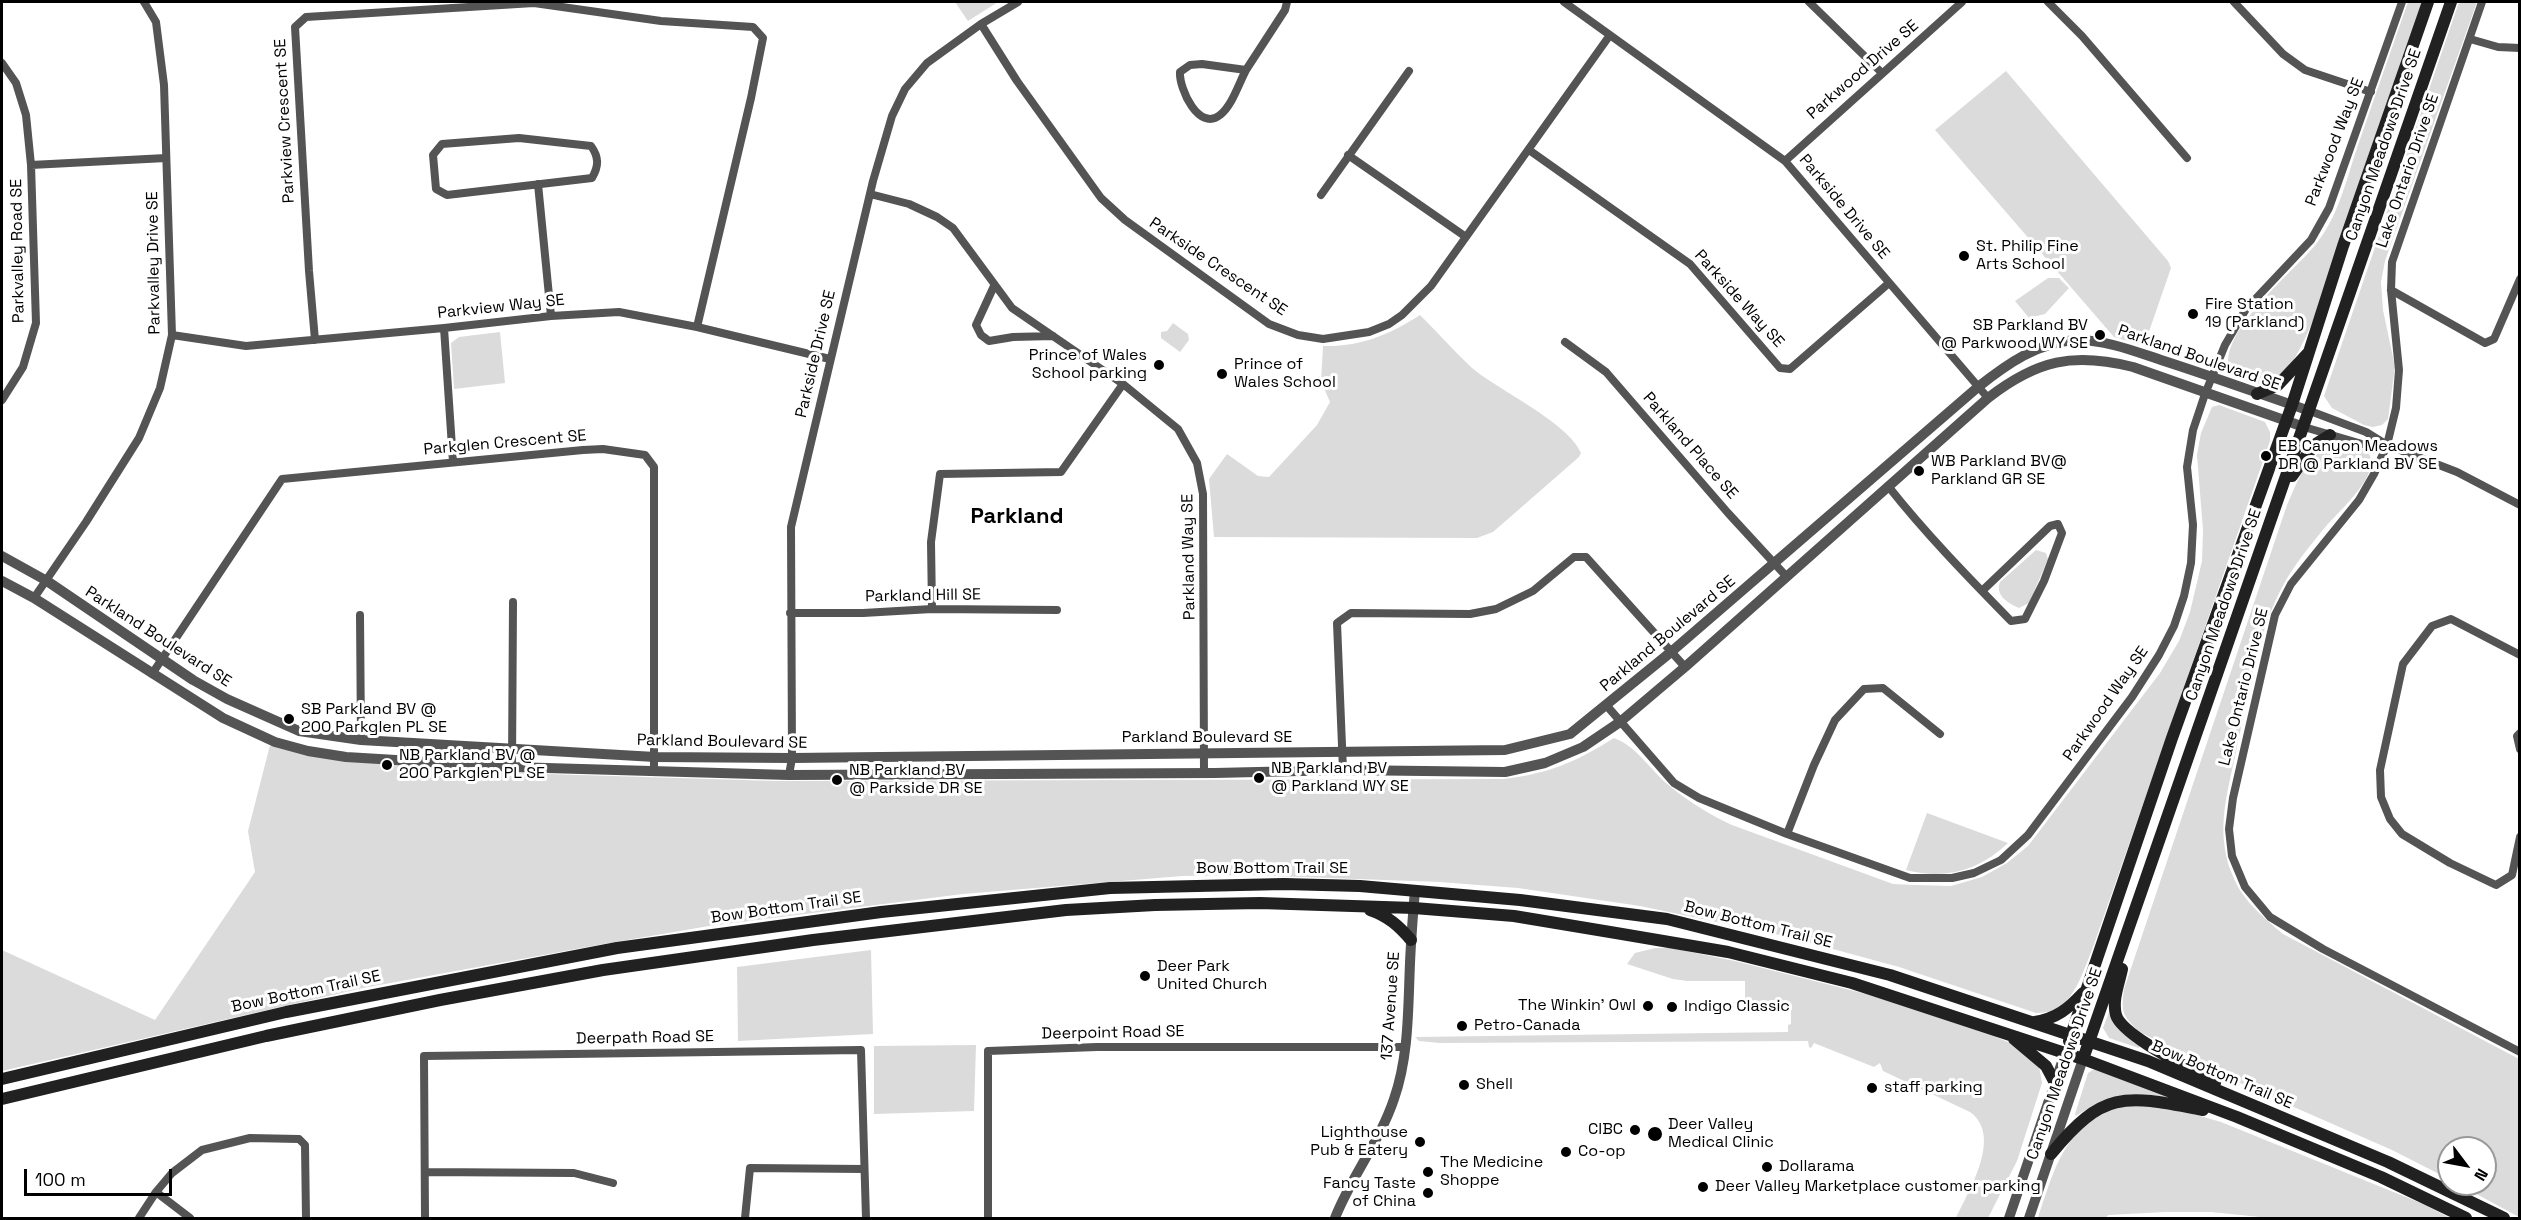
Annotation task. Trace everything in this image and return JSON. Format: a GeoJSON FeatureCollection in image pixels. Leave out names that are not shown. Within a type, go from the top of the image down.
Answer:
{"type":"FeatureCollection","features":[{"type":"Feature","properties":{"kind":"main road","name":"Canyon Meadows Drive SE"},"geometry":{"type":"LineString","coordinates":[[2065,1053],[2176,727],[2292,405],[2343,246],[2428,2]]}},
{"type":"Feature","properties":{"kind":"main road","name":"Canyon Meadows Drive SE"},"geometry":{"type":"LineString","coordinates":[[2083,1059],[2451,2]]}},
{"type":"Feature","properties":{"kind":"main road"},"geometry":{"type":"LineString","coordinates":[[2257,394],[2278,386],[2310,351]]}},
{"type":"Feature","properties":{"kind":"main road"},"geometry":{"type":"LineString","coordinates":[[2277,503],[2301,461],[2314,444],[2330,435]]}},
{"type":"Feature","properties":{"kind":"main road","name":"Bow Bottom Trail SE"},"geometry":{"type":"LineString","coordinates":[[2,1079],[286,1012],[376,994],[617,948],[858,915],[1110,888],[1284,884],[1415,890],[1593,908],[1667,919],[1890,975],[2148,1061],[2419,1176],[2504,1218]]}},
{"type":"Feature","properties":{"kind":"main road","name":"Bow Bottom Trail SE"},"geometry":{"type":"LineString","coordinates":[[2,1099],[266,1036],[440,1000],[603,969],[813,940],[1055,911],[1155,905],[1260,903],[1414,908],[1514,916],[1728,952],[1852,983],[2083,1059],[2237,1117],[2381,1177],[2466,1218]]}},
{"type":"Feature","properties":{"kind":"main road"},"geometry":{"type":"LineString","coordinates":[[1363,908],[1388,918],[1399,926],[1411,940]]}},
{"type":"Feature","properties":{"kind":"main road"},"geometry":{"type":"LineString","coordinates":[[2127,936],[2115,1001],[2116,1017],[2126,1029],[2147,1044],[2255,1107]]}},
{"type":"Feature","properties":{"kind":"main road"},"geometry":{"type":"LineString","coordinates":[[2036,1022],[2065,1012],[2086,990]]}},
{"type":"Feature","properties":{"kind":"main road"},"geometry":{"type":"LineString","coordinates":[[2008,1034],[2046,1065],[2055,1083]]}},
{"type":"Feature","properties":{"kind":"main road"},"geometry":{"type":"LineString","coordinates":[[2052,1155],[2072,1129],[2084,1119],[2114,1102],[2132,1100],[2155,1102],[2237,1117]]}},
{"type":"Feature","properties":{"kind":"street","name":"Parkvalley Drive SE"},"geometry":{"type":"LineString","coordinates":[[34,598],[140,438],[160,388],[172,335],[164,85],[156,22],[144,2]]}},
{"type":"Feature","properties":{"kind":"street","name":"Parkside Drive SE"},"geometry":{"type":"LineString","coordinates":[[789,775],[792,758],[791,527],[870,194],[892,116],[905,89],[927,63],[981,24],[1018,2]]}},
{"type":"Feature","properties":{"kind":"street"},"geometry":{"type":"LineString","coordinates":[[1246,70],[1202,64],[1190,65],[1180,72],[1179,82],[1184,95],[1199,115],[1209,119],[1219,117],[1227,109],[1246,70],[1285,10],[1287,2]]}},
{"type":"Feature","properties":{"kind":"street","name":"Parkside Drive SE"},"geometry":{"type":"LineString","coordinates":[[1564,2],[1785,161],[1988,398]]}},
{"type":"Feature","properties":{"kind":"street"},"geometry":{"type":"LineString","coordinates":[[1809,2],[1882,73]]}},
{"type":"Feature","properties":{"kind":"street","name":"Parkwood Drive SE"},"geometry":{"type":"LineString","coordinates":[[1785,161],[1962,2]]}},
{"type":"Feature","properties":{"kind":"street"},"geometry":{"type":"LineString","coordinates":[[2048,2],[2082,36],[2187,158]]}},
{"type":"Feature","properties":{"kind":"street"},"geometry":{"type":"LineString","coordinates":[[2234,2],[2283,54],[2305,70],[2371,92]]}},
{"type":"Feature","properties":{"kind":"street","name":"Parkwood Way SE"},"geometry":{"type":"LineString","coordinates":[[1606,706],[1674,783],[1699,798],[1787,834],[1899,875],[1930,879],[1952,878],[1974,873],[2001,860],[2028,835],[2132,697],[2159,655],[2174,626],[2184,596],[2191,562],[2193,525],[2187,468],[2193,430],[2205,394],[2225,345],[2247,309],[2311,240],[2329,208],[2402,2]]}},
{"type":"Feature","properties":{"kind":"street","name":"Lake Ontario Drive SE"},"geometry":{"type":"LineString","coordinates":[[2482,2],[2392,262],[2391,291],[2399,370],[2396,408],[2387,445],[2359,500],[2290,584],[2275,615],[2233,798],[2229,829],[2232,856],[2245,887],[2270,916],[2323,949],[2520,1052]]}},
{"type":"Feature","properties":{"kind":"street","name":"Parkview Crescent SE"},"geometry":{"type":"LineString","coordinates":[[315,340],[295,27],[306,16],[534,3],[660,21],[753,27],[763,38],[697,327]]}},
{"type":"Feature","properties":{"kind":"street","name":"Parkside Crescent SE"},"geometry":{"type":"LineString","coordinates":[[981,24],[1017,81],[1101,198],[1125,220],[1269,324],[1298,335],[1323,339],[1369,332],[1389,324],[1413,305],[1466,237],[1610,35]]}},
{"type":"Feature","properties":{"kind":"street"},"geometry":{"type":"LineString","coordinates":[[2469,39],[2498,47],[2520,48]]}},
{"type":"Feature","properties":{"kind":"street","name":"Parkvalley Road SE"},"geometry":{"type":"LineString","coordinates":[[2,63],[16,83],[26,115],[31,165],[36,323],[23,367],[2,400]]}},
{"type":"Feature","properties":{"kind":"street"},"geometry":{"type":"LineString","coordinates":[[1321,195],[1409,71]]}},
{"type":"Feature","properties":{"kind":"street"},"geometry":{"type":"LineString","coordinates":[[519,138],[591,146],[597,155],[597,170],[592,178],[538,184],[447,195],[436,189],[433,155],[442,144],[519,138]]}},
{"type":"Feature","properties":{"kind":"street","name":"Parkside Way SE"},"geometry":{"type":"LineString","coordinates":[[1529,150],[1690,264],[1780,368],[1790,369],[1889,283]]}},
{"type":"Feature","properties":{"kind":"street"},"geometry":{"type":"LineString","coordinates":[[1348,155],[1466,237]]}},
{"type":"Feature","properties":{"kind":"street"},"geometry":{"type":"LineString","coordinates":[[31,165],[166,158]]}},
{"type":"Feature","properties":{"kind":"street"},"geometry":{"type":"LineString","coordinates":[[538,184],[551,316]]}},
{"type":"Feature","properties":{"kind":"street","name":"Parkland Way SE"},"geometry":{"type":"LineString","coordinates":[[870,194],[909,204],[937,217],[952,228],[1012,309],[1123,384],[1178,429],[1197,464],[1201,477],[1205,521],[1204,773]]}},
{"type":"Feature","properties":{"kind":"street"},"geometry":{"type":"LineString","coordinates":[[2391,291],[2485,343],[2494,339],[2520,279]]}},
{"type":"Feature","properties":{"kind":"street"},"geometry":{"type":"LineString","coordinates":[[994,286],[976,325],[989,341],[1014,337],[1053,336]]}},
{"type":"Feature","properties":{"kind":"street","name":"Parkview Way SE"},"geometry":{"type":"LineString","coordinates":[[172,335],[246,346],[551,316],[619,312],[697,327],[830,359]]}},
{"type":"Feature","properties":{"kind":"street"},"geometry":{"type":"LineString","coordinates":[[444,328],[453,462]]}},
{"type":"Feature","properties":{"kind":"street","name":"Parkland Boulevard SE"},"geometry":{"type":"LineString","coordinates":[[2,556],[47,581],[162,659],[227,699],[299,730],[361,741],[654,757],[792,758],[1504,750],[1570,734],[1671,652],[1978,387],[2007,364],[2038,348],[2075,340],[2106,342],[2310,411]]}},
{"type":"Feature","properties":{"kind":"street","name":"Parkland Place SE"},"geometry":{"type":"LineString","coordinates":[[1565,342],[1606,372],[1786,576]]}},
{"type":"Feature","properties":{"kind":"street"},"geometry":{"type":"LineString","coordinates":[[2038,348],[2043,366]]}},
{"type":"Feature","properties":{"kind":"street","name":"Parkland Boulevard SE"},"geometry":{"type":"LineString","coordinates":[[2,580],[201,705],[243,728],[275,742],[308,751],[346,757],[512,767],[789,775],[1343,770],[1505,772],[1545,763],[1583,747],[1620,722],[1988,398],[2021,374],[2066,359],[2106,360],[2133,367],[2304,428]]}},
{"type":"Feature","properties":{"kind":"street"},"geometry":{"type":"LineString","coordinates":[[932,609],[932,542],[940,474],[1061,472],[1123,384]]}},
{"type":"Feature","properties":{"kind":"street"},"geometry":{"type":"LineString","coordinates":[[2310,411],[2366,432],[2387,445],[2457,472],[2520,505]]}},
{"type":"Feature","properties":{"kind":"street"},"geometry":{"type":"LineString","coordinates":[[2304,428],[2362,444],[2387,445]]}},
{"type":"Feature","properties":{"kind":"street","name":"Parkglen Crescent SE"},"geometry":{"type":"LineString","coordinates":[[152,674],[282,479],[603,449],[645,455],[654,467],[654,771]]}},
{"type":"Feature","properties":{"kind":"street"},"geometry":{"type":"LineString","coordinates":[[1888,486],[1956,565],[2011,621],[2025,618],[2044,581],[2062,533],[2058,524],[2050,526],[1982,591]]}},
{"type":"Feature","properties":{"kind":"street"},"geometry":{"type":"LineString","coordinates":[[1343,770],[1337,623],[1351,613],[1470,614],[1496,609],[1533,591],[1574,556],[1586,557],[1685,667]]}},
{"type":"Feature","properties":{"kind":"street"},"geometry":{"type":"LineString","coordinates":[[512,767],[513,602]]}},
{"type":"Feature","properties":{"kind":"street","name":"Parkland Hill SE"},"geometry":{"type":"LineString","coordinates":[[790,613],[863,613],[932,609],[1057,610]]}},
{"type":"Feature","properties":{"kind":"street"},"geometry":{"type":"LineString","coordinates":[[360,615],[361,741]]}},
{"type":"Feature","properties":{"kind":"street"},"geometry":{"type":"LineString","coordinates":[[2520,655],[2451,619],[2432,626],[2403,664],[2380,770],[2381,797],[2390,819],[2402,834],[2450,863],[2496,885],[2512,875],[2520,837]]}},
{"type":"Feature","properties":{"kind":"street"},"geometry":{"type":"LineString","coordinates":[[1787,834],[1814,765],[1835,720],[1864,689],[1883,688],[1940,734]]}},
{"type":"Feature","properties":{"kind":"street"},"geometry":{"type":"LineString","coordinates":[[2520,733],[2517,736],[2520,749]]}},
{"type":"Feature","properties":{"kind":"street","name":"137 Avenue SE"},"geometry":{"type":"LineString","coordinates":[[1335,1218],[1394,1100],[1405,1047],[1415,890]]}},
{"type":"Feature","properties":{"kind":"street","name":"Deerpoint Road SE"},"geometry":{"type":"LineString","coordinates":[[988,1218],[988,1051],[1097,1047],[1405,1047]]}},
{"type":"Feature","properties":{"kind":"street","name":"Deerpath Road SE"},"geometry":{"type":"LineString","coordinates":[[425,1218],[424,1056],[861,1050],[866,1218]]}},
{"type":"Feature","properties":{"kind":"street","name":"Canyon Meadows Drive SE"},"geometry":{"type":"LineString","coordinates":[[2009,1218],[2065,1053]]}},
{"type":"Feature","properties":{"kind":"street","name":"Canyon Meadows Drive SE"},"geometry":{"type":"LineString","coordinates":[[2029,1218],[2083,1059]]}},
{"type":"Feature","properties":{"kind":"street"},"geometry":{"type":"LineString","coordinates":[[139,1218],[172,1173],[202,1150],[250,1138],[299,1139],[305,1145],[306,1218]]}},
{"type":"Feature","properties":{"kind":"street"},"geometry":{"type":"LineString","coordinates":[[745,1218],[750,1168],[864,1169]]}},
{"type":"Feature","properties":{"kind":"street"},"geometry":{"type":"LineString","coordinates":[[425,1172],[574,1173],[613,1184]]}},
{"type":"Feature","properties":{"kind":"street"},"geometry":{"type":"LineString","coordinates":[[156,1192],[190,1218]]}},
{"type":"Feature","properties":{"kind":"shaded area"},"geometry":{"type":"Polygon","coordinates":[[[955,2],[998,2],[968,21],[955,2]]]}},
{"type":"Feature","properties":{"kind":"shaded area"},"geometry":{"type":"Polygon","coordinates":[[[2408,2],[2424,2],[2306,337],[2290,366],[2277,380],[2261,384],[2232,375],[2228,360],[2232,343],[2243,325],[2316,244],[2336,210],[2408,2]]]}},
{"type":"Feature","properties":{"kind":"shaded area"},"geometry":{"type":"Polygon","coordinates":[[[2459,2],[2477,2],[2385,261],[2381,282],[2383,310],[2395,367],[2388,419],[2382,425],[2373,427],[2364,425],[2332,408],[2324,396],[2459,2]]]}},
{"type":"Feature","properties":{"kind":"shaded area"},"geometry":{"type":"Polygon","coordinates":[[[2006,71],[2168,261],[2171,268],[2144,346],[2114,337],[1935,130],[2006,71]]]}},
{"type":"Feature","properties":{"kind":"shaded area"},"geometry":{"type":"Polygon","coordinates":[[[2048,278],[2059,278],[2069,288],[2045,314],[2029,318],[2015,301],[2048,278]]]}},
{"type":"Feature","properties":{"kind":"shaded area"},"geometry":{"type":"Polygon","coordinates":[[[1420,315],[1472,368],[1563,430],[1581,453],[1579,457],[1493,532],[1477,538],[1214,537],[1209,479],[1227,454],[1258,476],[1269,477],[1317,425],[1330,402],[1321,381],[1323,346],[1362,342],[1385,334],[1420,315]]]}},
{"type":"Feature","properties":{"kind":"shaded area"},"geometry":{"type":"Polygon","coordinates":[[[1173,323],[1188,334],[1189,340],[1180,352],[1161,338],[1161,332],[1167,331],[1173,323]]]}},
{"type":"Feature","properties":{"kind":"shaded area"},"geometry":{"type":"Polygon","coordinates":[[[500,332],[505,383],[454,389],[451,343],[459,337],[500,332]]]}},
{"type":"Feature","properties":{"kind":"shaded area"},"geometry":{"type":"Polygon","coordinates":[[[2219,405],[2265,422],[2270,432],[2270,441],[2092,950],[2073,992],[2058,1008],[2048,1012],[2036,1013],[1899,967],[1789,937],[1640,906],[1518,888],[1439,882],[1248,875],[1182,876],[963,894],[709,926],[363,988],[2,1071],[2,950],[155,1020],[255,872],[248,831],[270,745],[342,759],[481,772],[776,781],[1503,779],[1534,774],[1561,766],[1614,738],[1629,746],[1681,795],[1732,825],[1893,884],[1951,886],[1982,877],[2007,863],[2028,846],[2160,673],[2179,641],[2190,612],[2202,561],[2203,530],[2197,455],[2201,433],[2212,407],[2219,405]]]}},
{"type":"Feature","properties":{"kind":"shaded area"},"geometry":{"type":"Polygon","coordinates":[[[2344,443],[2365,450],[2371,458],[2370,470],[2362,486],[2322,531],[2293,569],[2267,621],[2255,662],[2227,794],[2223,829],[2226,855],[2231,872],[2242,893],[2268,922],[2283,934],[2519,1059],[2519,1217],[2480,1196],[2497,1196],[2497,1136],[2437,1136],[2437,1173],[2392,1150],[2248,1087],[2140,1032],[2129,1022],[2124,1013],[2124,989],[2287,505],[2307,465],[2314,457],[2332,446],[2344,443]]]}},
{"type":"Feature","properties":{"kind":"shaded area"},"geometry":{"type":"Polygon","coordinates":[[[2036,550],[2046,553],[2048,559],[2029,603],[2019,608],[2001,595],[2000,582],[2036,550]]]}},
{"type":"Feature","properties":{"kind":"shaded area"},"geometry":{"type":"Polygon","coordinates":[[[1927,813],[2008,843],[1997,853],[1961,871],[1934,874],[1906,870],[1927,813]]]}},
{"type":"Feature","properties":{"kind":"shaded area"},"geometry":{"type":"Polygon","coordinates":[[[1655,948],[1671,948],[1735,961],[1870,995],[1990,1034],[2023,1049],[2039,1066],[2042,1083],[2017,1161],[1988,1218],[1956,1218],[1975,1178],[1984,1149],[1984,1135],[1979,1122],[1970,1112],[1883,1071],[1880,1063],[1874,1067],[1814,1043],[1811,1048],[1808,1041],[1440,1043],[1419,1041],[1415,1037],[1788,1032],[1788,1025],[1791,1024],[1791,1006],[1739,1006],[1739,1001],[1745,1001],[1745,981],[1673,979],[1627,964],[1635,953],[1655,948]]]}},
{"type":"Feature","properties":{"kind":"shaded area"},"geometry":{"type":"Polygon","coordinates":[[[871,950],[873,1034],[738,1041],[737,967],[871,950]]]}},
{"type":"Feature","properties":{"kind":"shaded area"},"geometry":{"type":"Polygon","coordinates":[[[2109,1012],[2140,1046],[2139,1048],[2109,1038],[2103,1028],[2109,1012]]]}},
{"type":"Feature","properties":{"kind":"shaded area"},"geometry":{"type":"Polygon","coordinates":[[[976,1045],[974,1111],[874,1114],[874,1046],[976,1045]]]}},
{"type":"Feature","properties":{"kind":"shaded area"},"geometry":{"type":"Polygon","coordinates":[[[2096,1068],[2170,1096],[2169,1099],[2131,1096],[2110,1099],[2076,1116],[2088,1073],[2096,1068]]]}},
{"type":"Feature","properties":{"kind":"shaded area"},"geometry":{"type":"Polygon","coordinates":[[[2128,1105],[2176,1109],[2221,1122],[2423,1204],[2450,1218],[2270,1218],[2211,1212],[2165,1212],[2108,1215],[2106,1218],[2038,1218],[2051,1180],[2066,1147],[2090,1122],[2107,1112],[2128,1105]]]}},
{"type":"Feature","properties":{"kind":"place","name":"St. Philip Fine Arts School"},"geometry":{"type":"Point","coordinates":[1964,256]}},
{"type":"Feature","properties":{"kind":"place","name":"Fire Station 19 (Parkland)"},"geometry":{"type":"Point","coordinates":[2193,314]}},
{"type":"Feature","properties":{"kind":"place","name":"SB Parkland BV @ Parkwood WY SE"},"geometry":{"type":"Point","coordinates":[2100,335]}},
{"type":"Feature","properties":{"kind":"place","name":"Prince of Wales School parking"},"geometry":{"type":"Point","coordinates":[1159,365]}},
{"type":"Feature","properties":{"kind":"place","name":"Prince of Wales School"},"geometry":{"type":"Point","coordinates":[1222,374]}},
{"type":"Feature","properties":{"kind":"place","name":"EB Canyon Meadows DR @ Parkland BV SE"},"geometry":{"type":"Point","coordinates":[2266,456]}},
{"type":"Feature","properties":{"kind":"place","name":"WB Parkland BV@ Parkland GR SE"},"geometry":{"type":"Point","coordinates":[1919,471]}},
{"type":"Feature","properties":{"kind":"place","name":"SB Parkland BV @ 200 Parkglen PL SE"},"geometry":{"type":"Point","coordinates":[289,719]}},
{"type":"Feature","properties":{"kind":"place","name":"NB Parkland BV @ 200 Parkglen PL SE"},"geometry":{"type":"Point","coordinates":[387,765]}},
{"type":"Feature","properties":{"kind":"place","name":"NB Parkland BV @ Parkland WY SE"},"geometry":{"type":"Point","coordinates":[1259,778]}},
{"type":"Feature","properties":{"kind":"place","name":"NB Parkland BV @ Parkside DR SE"},"geometry":{"type":"Point","coordinates":[837,780]}},
{"type":"Feature","properties":{"kind":"place","name":"Deer Park United Church"},"geometry":{"type":"Point","coordinates":[1145,976]}},
{"type":"Feature","properties":{"kind":"place","name":"The Winkin' Owl"},"geometry":{"type":"Point","coordinates":[1648,1006]}},
{"type":"Feature","properties":{"kind":"place","name":"Indigo Classic"},"geometry":{"type":"Point","coordinates":[1672,1007]}},
{"type":"Feature","properties":{"kind":"place","name":"Petro-Canada"},"geometry":{"type":"Point","coordinates":[1462,1026]}},
{"type":"Feature","properties":{"kind":"place","name":"Shell"},"geometry":{"type":"Point","coordinates":[1464,1085]}},
{"type":"Feature","properties":{"kind":"place","name":"staff parking"},"geometry":{"type":"Point","coordinates":[1872,1088]}},
{"type":"Feature","properties":{"kind":"place","name":"CIBC"},"geometry":{"type":"Point","coordinates":[1635,1130]}},
{"type":"Feature","properties":{"kind":"place","name":"Deer Valley Medical Clinic"},"geometry":{"type":"Point","coordinates":[1655,1134]}},
{"type":"Feature","properties":{"kind":"place","name":"Lighthouse Pub & Eatery"},"geometry":{"type":"Point","coordinates":[1420,1142]}},
{"type":"Feature","properties":{"kind":"place","name":"Co-op"},"geometry":{"type":"Point","coordinates":[1566,1152]}},
{"type":"Feature","properties":{"kind":"place","name":"Dollarama"},"geometry":{"type":"Point","coordinates":[1767,1167]}},
{"type":"Feature","properties":{"kind":"place","name":"The Medicine Shoppe"},"geometry":{"type":"Point","coordinates":[1428,1172]}},
{"type":"Feature","properties":{"kind":"place","name":"Deer Valley Marketplace customer parking"},"geometry":{"type":"Point","coordinates":[1703,1187]}},
{"type":"Feature","properties":{"kind":"place","name":"Fancy Taste of China"},"geometry":{"type":"Point","coordinates":[1428,1193]}},
{"type":"Feature","properties":{"kind":"district","name":"Parkland"},"geometry":{"type":"Point","coordinates":[1017,517]}}]}
